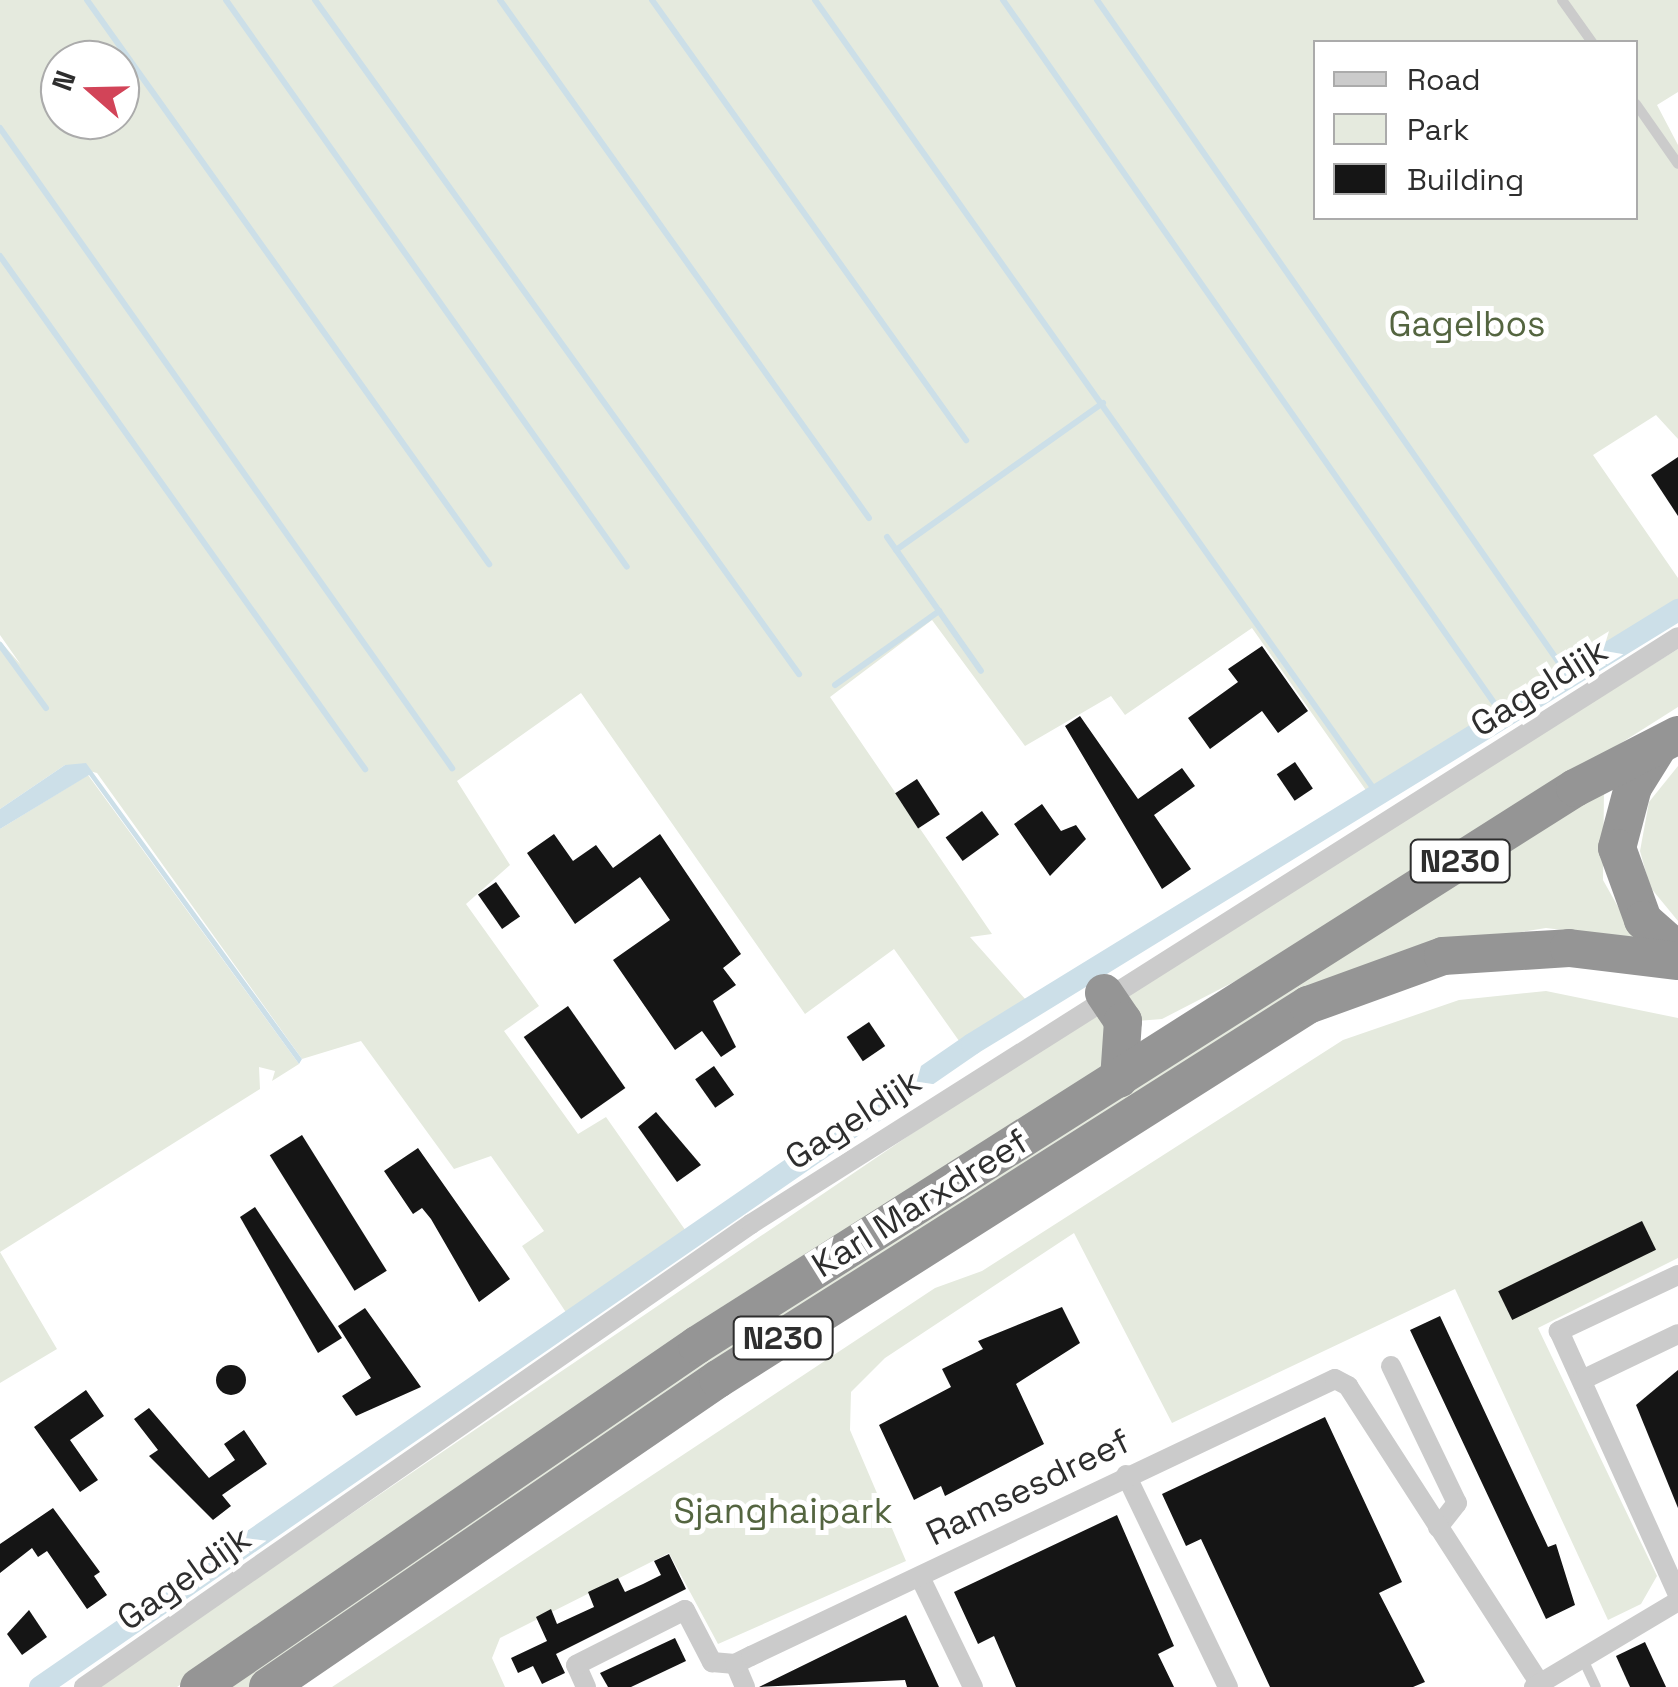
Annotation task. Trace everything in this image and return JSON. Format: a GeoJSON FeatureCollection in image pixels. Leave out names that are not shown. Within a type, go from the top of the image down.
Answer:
{"type":"FeatureCollection","features":[{"type":"Feature","properties":{"kind":"highway","name":"N230"},"geometry":{"type":"LineString","coordinates":[[1668,741],[1626,802],[1617,848],[1643,920],[1678,950]]}},
{"type":"Feature","properties":{"kind":"highway","name":"Karl Marxdreef"},"geometry":{"type":"LineString","coordinates":[[199,1687],[697,1345],[1575,788],[1668,741]]}},
{"type":"Feature","properties":{"kind":"highway","name":"Karl Marxdreef"},"geometry":{"type":"LineString","coordinates":[[268,1687],[718,1380],[1308,1005],[1442,956],[1569,948],[1678,961]]}},
{"type":"Feature","properties":{"kind":"highway"},"geometry":{"type":"LineString","coordinates":[[1113,1007],[1155,1034],[1192,1032]]}},
{"type":"Feature","properties":{"kind":"highway"},"geometry":{"type":"LineString","coordinates":[[1113,1007],[1118,1080]]}},
{"type":"Feature","properties":{"kind":"street","name":"Gageldijk"},"geometry":{"type":"LineString","coordinates":[[84,1687],[1678,637]]}},
{"type":"Feature","properties":{"kind":"street"},"geometry":{"type":"LineString","coordinates":[[1391,1366],[1458,1503],[1438,1527],[1538,1686],[1580,1654],[1678,1597],[1559,1332],[1678,1276]]}},
{"type":"Feature","properties":{"kind":"street"},"geometry":{"type":"LineString","coordinates":[[1582,1380],[1678,1334]]}},
{"type":"Feature","properties":{"kind":"street","name":"Ramsesdreef"},"geometry":{"type":"LineString","coordinates":[[743,1660],[1126,1475],[1335,1380],[1348,1386],[1438,1527]]}},
{"type":"Feature","properties":{"kind":"street"},"geometry":{"type":"LineString","coordinates":[[1126,1475],[1228,1687]]}},
{"type":"Feature","properties":{"kind":"street"},"geometry":{"type":"LineString","coordinates":[[920,1577],[972,1687]]}},
{"type":"Feature","properties":{"kind":"street"},"geometry":{"type":"LineString","coordinates":[[586,1687],[576,1665],[685,1610],[712,1662],[743,1660],[745,1687]]}},
{"type":"Feature","properties":{"kind":"lane"},"geometry":{"type":"LineString","coordinates":[[1562,0],[1591,40]]}},
{"type":"Feature","properties":{"kind":"lane"},"geometry":{"type":"LineString","coordinates":[[1638,107],[1678,164]]}},
{"type":"Feature","properties":{"kind":"lane"},"geometry":{"type":"LineString","coordinates":[[1580,1654],[1596,1687]]}},
{"type":"Feature","properties":{"kind":"green space","name":"Gagelbos"},"geometry":{"type":"Polygon","coordinates":[[[0,0],[1678,0],[1678,92],[1657,105],[1678,145],[1678,439],[1656,415],[1593,455],[1678,578],[1678,617],[1377,806],[1252,628],[1125,715],[1111,696],[1025,746],[932,620],[830,697],[992,934],[970,937],[1035,1010],[969,1055],[894,949],[805,1014],[581,693],[457,781],[510,865],[466,904],[539,1006],[504,1031],[578,1134],[606,1117],[695,1244],[575,1326],[522,1246],[544,1231],[491,1156],[454,1169],[361,1041],[302,1059],[97,773],[65,765],[0,809],[0,641],[21,665],[0,635],[0,0]]]}},
{"type":"Feature","properties":{"kind":"green space"},"geometry":{"type":"Polygon","coordinates":[[[1678,649],[1678,707],[1286,955],[1162,1019],[1137,1021],[1126,990],[1678,649]]]}},
{"type":"Feature","properties":{"kind":"green space"},"geometry":{"type":"Polygon","coordinates":[[[1678,766],[1678,921],[1650,887],[1640,851],[1649,802],[1678,766]]]}},
{"type":"Feature","properties":{"kind":"green space"},"geometry":{"type":"Polygon","coordinates":[[[88,775],[299,1064],[272,1081],[275,1071],[259,1067],[260,1089],[0,1252],[0,829],[88,775]]]}},
{"type":"Feature","properties":{"kind":"green space"},"geometry":{"type":"Polygon","coordinates":[[[1604,789],[1603,880],[1636,939],[1546,928],[1417,949],[251,1687],[216,1687],[653,1386],[1604,789]]]}},
{"type":"Feature","properties":{"kind":"green space","name":"Sjanghaipark"},"geometry":{"type":"Polygon","coordinates":[[[1546,991],[1678,1018],[1678,1258],[1538,1328],[1657,1576],[1641,1604],[1608,1620],[1455,1289],[1172,1423],[1074,1233],[885,1358],[851,1392],[850,1430],[906,1561],[718,1644],[669,1553],[500,1638],[492,1658],[505,1687],[332,1687],[935,1288],[982,1271],[1343,1040],[1459,1000],[1546,991]]]}},
{"type":"Feature","properties":{"kind":"green space"},"geometry":{"type":"Polygon","coordinates":[[[1085,1016],[1106,1018],[1105,1072],[474,1479],[177,1687],[96,1687],[1085,1016]]]}},
{"type":"Feature","properties":{"kind":"green space"},"geometry":{"type":"Polygon","coordinates":[[[0,1252],[57,1349],[0,1383],[0,1252]]]}},
{"type":"Feature","properties":{"kind":"shaded area"},"geometry":{"type":"Polygon","coordinates":[[[86,763],[302,1059],[299,1064],[89,775],[0,829],[0,809],[65,765],[86,763]]]}},
{"type":"Feature","properties":{"kind":"building"},"geometry":{"type":"Polygon","coordinates":[[[1678,457],[1678,516],[1651,475],[1678,457]]]}},
{"type":"Feature","properties":{"kind":"building"},"geometry":{"type":"Polygon","coordinates":[[[1262,646],[1308,711],[1278,733],[1262,711],[1210,749],[1188,718],[1238,682],[1228,669],[1262,646]]]}},
{"type":"Feature","properties":{"kind":"building"},"geometry":{"type":"Polygon","coordinates":[[[1080,716],[1138,799],[1182,768],[1195,786],[1154,815],[1191,869],[1162,889],[1065,726],[1080,716]]]}},
{"type":"Feature","properties":{"kind":"building"},"geometry":{"type":"Polygon","coordinates":[[[1295,762],[1313,789],[1295,801],[1277,774],[1295,762]]]}},
{"type":"Feature","properties":{"kind":"building"},"geometry":{"type":"Polygon","coordinates":[[[917,779],[940,814],[918,828],[895,793],[917,779]]]}},
{"type":"Feature","properties":{"kind":"building"},"geometry":{"type":"Polygon","coordinates":[[[1042,804],[1061,831],[1076,825],[1086,839],[1050,876],[1014,824],[1042,804]]]}},
{"type":"Feature","properties":{"kind":"building"},"geometry":{"type":"Polygon","coordinates":[[[982,811],[999,834],[963,861],[946,837],[982,811]]]}},
{"type":"Feature","properties":{"kind":"building"},"geometry":{"type":"Polygon","coordinates":[[[554,834],[573,861],[596,845],[613,868],[660,834],[741,954],[723,968],[736,985],[713,1001],[736,1047],[721,1057],[702,1031],[675,1050],[613,960],[670,920],[640,877],[575,924],[527,853],[554,834]]]}},
{"type":"Feature","properties":{"kind":"building"},"geometry":{"type":"Polygon","coordinates":[[[496,882],[520,916],[502,929],[478,895],[496,882]]]}},
{"type":"Feature","properties":{"kind":"building"},"geometry":{"type":"Polygon","coordinates":[[[568,1006],[625,1088],[581,1119],[524,1037],[568,1006]]]}},
{"type":"Feature","properties":{"kind":"building"},"geometry":{"type":"Polygon","coordinates":[[[869,1022],[885,1046],[863,1061],[847,1037],[869,1022]]]}},
{"type":"Feature","properties":{"kind":"building"},"geometry":{"type":"Polygon","coordinates":[[[714,1066],[734,1095],[715,1108],[695,1079],[714,1066]]]}},
{"type":"Feature","properties":{"kind":"building"},"geometry":{"type":"Polygon","coordinates":[[[656,1112],[701,1165],[677,1182],[638,1127],[656,1112]]]}},
{"type":"Feature","properties":{"kind":"building"},"geometry":{"type":"Polygon","coordinates":[[[302,1135],[387,1271],[355,1291],[270,1155],[302,1135]]]}},
{"type":"Feature","properties":{"kind":"building"},"geometry":{"type":"Polygon","coordinates":[[[418,1148],[510,1279],[479,1302],[431,1219],[422,1208],[413,1214],[384,1171],[418,1148]]]}},
{"type":"Feature","properties":{"kind":"building"},"geometry":{"type":"Polygon","coordinates":[[[255,1207],[342,1338],[318,1353],[240,1217],[255,1207]]]}},
{"type":"Feature","properties":{"kind":"building"},"geometry":{"type":"Polygon","coordinates":[[[1642,1221],[1656,1250],[1512,1320],[1498,1291],[1642,1221]]]}},
{"type":"Feature","properties":{"kind":"building"},"geometry":{"type":"Polygon","coordinates":[[[1062,1307],[1080,1343],[1016,1384],[1044,1444],[945,1496],[941,1486],[914,1500],[879,1425],[951,1387],[942,1369],[983,1349],[978,1341],[1062,1307]]]}},
{"type":"Feature","properties":{"kind":"building"},"geometry":{"type":"Polygon","coordinates":[[[365,1308],[421,1387],[356,1416],[342,1396],[371,1378],[338,1326],[365,1308]]]}},
{"type":"Feature","properties":{"kind":"building"},"geometry":{"type":"Polygon","coordinates":[[[1440,1316],[1548,1547],[1556,1544],[1575,1605],[1546,1619],[1410,1330],[1440,1316]]]}},
{"type":"Feature","properties":{"kind":"building"},"geometry":{"type":"Polygon","coordinates":[[[231,1365],[242,1369],[246,1380],[242,1391],[231,1395],[220,1391],[216,1380],[220,1369],[231,1365]]]}},
{"type":"Feature","properties":{"kind":"building"},"geometry":{"type":"Polygon","coordinates":[[[1678,1370],[1678,1508],[1636,1405],[1678,1370]]]}},
{"type":"Feature","properties":{"kind":"building"},"geometry":{"type":"Polygon","coordinates":[[[86,1390],[104,1416],[70,1440],[98,1480],[80,1492],[34,1427],[86,1390]]]}},
{"type":"Feature","properties":{"kind":"building"},"geometry":{"type":"Polygon","coordinates":[[[149,1408],[209,1478],[235,1460],[224,1444],[244,1430],[267,1464],[222,1495],[231,1506],[213,1520],[149,1456],[158,1450],[134,1419],[149,1408]]]}},
{"type":"Feature","properties":{"kind":"building"},"geometry":{"type":"Polygon","coordinates":[[[1325,1417],[1402,1582],[1379,1593],[1425,1682],[1413,1687],[1270,1687],[1201,1539],[1186,1546],[1162,1494],[1325,1417]]]}},
{"type":"Feature","properties":{"kind":"building"},"geometry":{"type":"Polygon","coordinates":[[[53,1508],[100,1572],[94,1576],[107,1595],[87,1609],[47,1551],[38,1557],[32,1548],[0,1573],[0,1544],[53,1508]]]}},
{"type":"Feature","properties":{"kind":"building"},"geometry":{"type":"Polygon","coordinates":[[[1117,1515],[1174,1646],[1158,1654],[1174,1687],[1016,1687],[994,1636],[978,1644],[954,1592],[1117,1515]]]}},
{"type":"Feature","properties":{"kind":"building"},"geometry":{"type":"Polygon","coordinates":[[[669,1554],[686,1589],[556,1654],[565,1673],[542,1684],[533,1666],[518,1673],[511,1658],[547,1641],[536,1617],[551,1609],[557,1624],[594,1607],[588,1592],[618,1578],[625,1592],[643,1584],[661,1575],[654,1561],[669,1554]]]}},
{"type":"Feature","properties":{"kind":"building"},"geometry":{"type":"Polygon","coordinates":[[[29,1610],[47,1637],[22,1655],[7,1634],[29,1610]]]}},
{"type":"Feature","properties":{"kind":"building"},"geometry":{"type":"Polygon","coordinates":[[[906,1615],[939,1687],[907,1687],[905,1680],[759,1687],[906,1615]]]}},
{"type":"Feature","properties":{"kind":"building"},"geometry":{"type":"Polygon","coordinates":[[[675,1638],[686,1661],[631,1687],[608,1687],[600,1673],[675,1638]]]}},
{"type":"Feature","properties":{"kind":"building"},"geometry":{"type":"Polygon","coordinates":[[[1645,1642],[1666,1687],[1630,1687],[1616,1656],[1645,1642]]]}},
{"type":"Feature","properties":{"kind":"waterway"},"geometry":{"type":"LineString","coordinates":[[87,0],[489,564]]}},
{"type":"Feature","properties":{"kind":"waterway"},"geometry":{"type":"LineString","coordinates":[[226,0],[627,567]]}},
{"type":"Feature","properties":{"kind":"waterway"},"geometry":{"type":"LineString","coordinates":[[315,0],[799,674]]}},
{"type":"Feature","properties":{"kind":"waterway"},"geometry":{"type":"LineString","coordinates":[[500,0],[869,518]]}},
{"type":"Feature","properties":{"kind":"waterway"},"geometry":{"type":"LineString","coordinates":[[652,0],[966,440]]}},
{"type":"Feature","properties":{"kind":"waterway"},"geometry":{"type":"LineString","coordinates":[[815,0],[1378,795]]}},
{"type":"Feature","properties":{"kind":"waterway"},"geometry":{"type":"LineString","coordinates":[[1003,0],[1506,720]]}},
{"type":"Feature","properties":{"kind":"waterway"},"geometry":{"type":"LineString","coordinates":[[1097,0],[1571,680]]}},
{"type":"Feature","properties":{"kind":"waterway"},"geometry":{"type":"LineString","coordinates":[[0,128],[452,768]]}},
{"type":"Feature","properties":{"kind":"waterway"},"geometry":{"type":"LineString","coordinates":[[0,256],[365,769]]}},
{"type":"Feature","properties":{"kind":"waterway"},"geometry":{"type":"LineString","coordinates":[[896,550],[1103,403]]}},
{"type":"Feature","properties":{"kind":"waterway"},"geometry":{"type":"LineString","coordinates":[[887,537],[939,611]]}},
{"type":"Feature","properties":{"kind":"waterway"},"geometry":{"type":"LineString","coordinates":[[40,1687],[972,1044],[1678,610]]}},
{"type":"Feature","properties":{"kind":"waterway"},"geometry":{"type":"LineString","coordinates":[[835,685],[939,611],[981,671]]}},
{"type":"Feature","properties":{"kind":"waterway"},"geometry":{"type":"LineString","coordinates":[[0,645],[46,708]]}}]}
